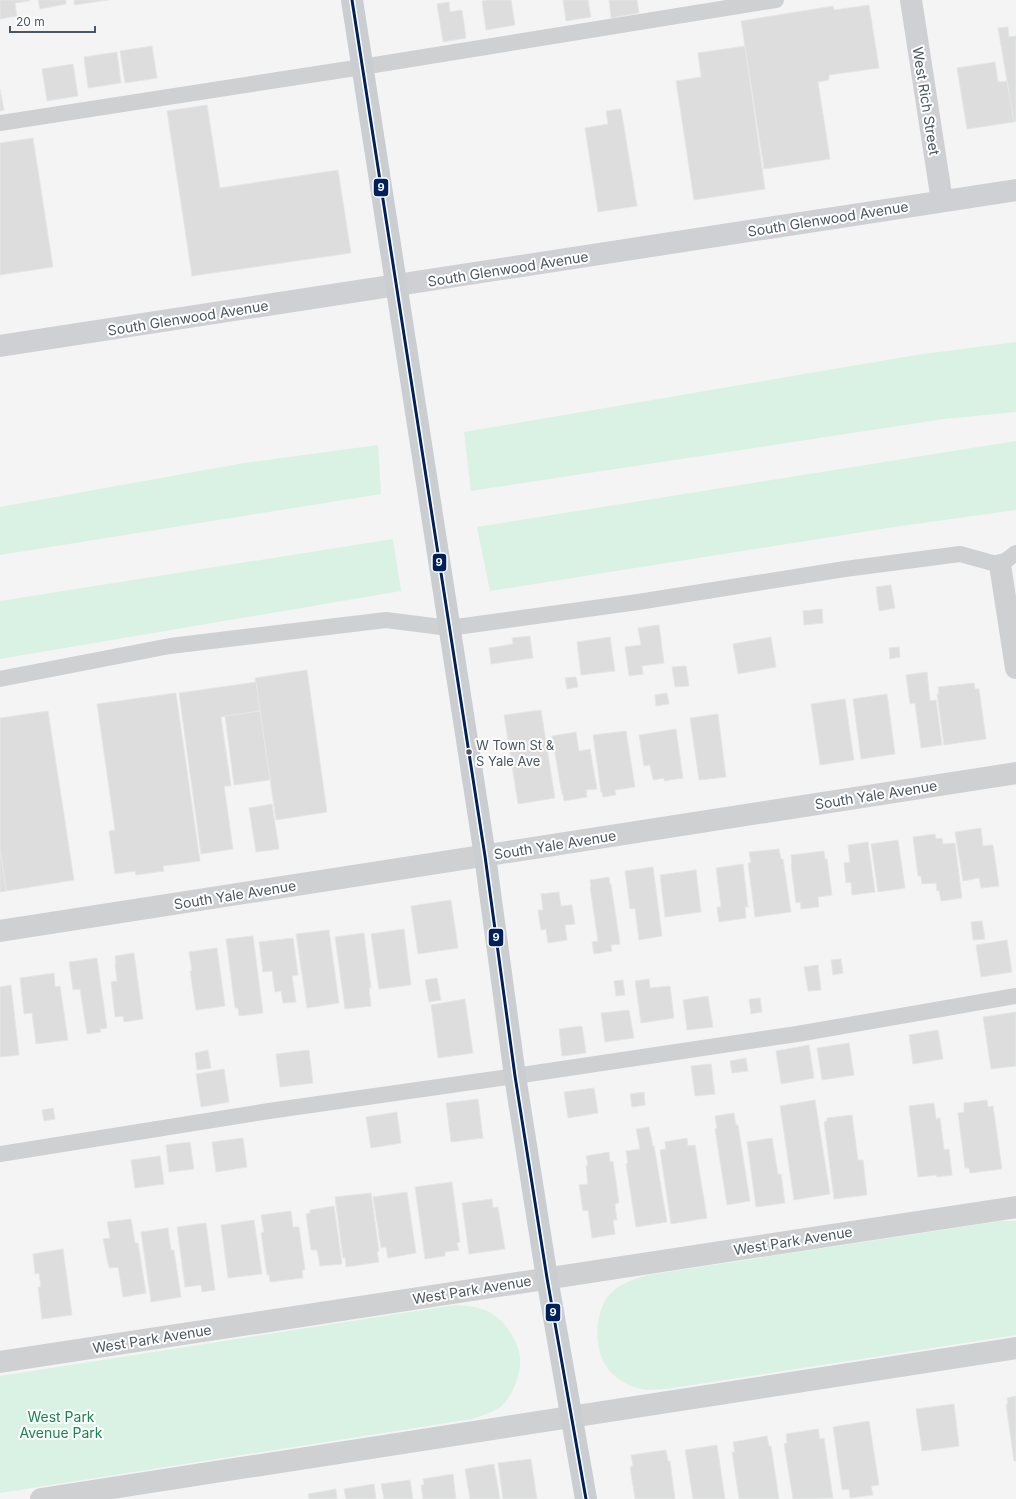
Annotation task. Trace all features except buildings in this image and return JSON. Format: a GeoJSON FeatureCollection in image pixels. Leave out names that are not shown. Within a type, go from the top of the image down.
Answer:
{"type":"FeatureCollection","features":[{"type":"Feature","properties":{"kind":"main road"},"geometry":{"type":"LineString","coordinates":[[352,0],[485,856],[515,1076],[547,1278],[586,1499]]}},
{"type":"Feature","properties":{"kind":"street","name":"West Rich Street"},"geometry":{"type":"LineString","coordinates":[[911,0],[942,201]]}},
{"type":"Feature","properties":{"kind":"street","name":"South Glenwood Avenue"},"geometry":{"type":"LineString","coordinates":[[0,346],[1016,190]]}},
{"type":"Feature","properties":{"kind":"street"},"geometry":{"type":"LineString","coordinates":[[1008,559],[1016,668]]}},
{"type":"Feature","properties":{"kind":"street","name":"South Yale Avenue"},"geometry":{"type":"LineString","coordinates":[[0,931],[1016,773]]}},
{"type":"Feature","properties":{"kind":"street","name":"West Park Avenue"},"geometry":{"type":"LineString","coordinates":[[0,1362],[1016,1206]]}},
{"type":"Feature","properties":{"kind":"street"},"geometry":{"type":"LineString","coordinates":[[40,1499],[572,1418],[1016,1348]]}},
{"type":"Feature","properties":{"kind":"lane"},"geometry":{"type":"LineString","coordinates":[[0,123],[362,67],[776,0]]}},
{"type":"Feature","properties":{"kind":"lane"},"geometry":{"type":"LineString","coordinates":[[0,680],[170,646],[386,620],[449,628],[638,602],[844,569],[960,554],[1008,559]]}},
{"type":"Feature","properties":{"kind":"lane"},"geometry":{"type":"LineString","coordinates":[[0,1154],[269,1111],[797,1034],[1016,996]]}},
{"type":"Feature","properties":{"kind":"green space"},"geometry":{"type":"Polygon","coordinates":[[[1016,342],[1016,412],[944,419],[471,491],[464,432],[916,355],[1016,342]]]}},
{"type":"Feature","properties":{"kind":"green space"},"geometry":{"type":"Polygon","coordinates":[[[1016,441],[1016,510],[894,527],[490,591],[477,527],[1016,441]]]}},
{"type":"Feature","properties":{"kind":"green space"},"geometry":{"type":"Polygon","coordinates":[[[378,445],[381,494],[0,555],[0,507],[244,463],[378,445]]]}},
{"type":"Feature","properties":{"kind":"green space"},"geometry":{"type":"Polygon","coordinates":[[[393,539],[401,591],[0,659],[0,601],[393,539]]]}},
{"type":"Feature","properties":{"kind":"green space"},"geometry":{"type":"Polygon","coordinates":[[[1001,1221],[1016,1221],[1016,1335],[666,1389],[651,1390],[637,1388],[619,1379],[611,1373],[603,1361],[597,1331],[601,1310],[610,1294],[619,1287],[638,1278],[648,1275],[1001,1221]]]}},
{"type":"Feature","properties":{"kind":"green space","name":"West Park Avenue Park"},"geometry":{"type":"Polygon","coordinates":[[[455,1305],[478,1308],[491,1313],[506,1326],[517,1344],[520,1361],[517,1378],[512,1392],[501,1407],[487,1414],[472,1419],[0,1493],[0,1376],[455,1305]]]}},
{"type":"Feature","properties":{"kind":"transit line","name":"9"},"geometry":{"type":"LineString","coordinates":[[352,0],[485,856],[515,1076],[547,1278],[586,1499]]}},
{"type":"Feature","properties":{"kind":"place","name":"W Town St & S Yale Ave"},"geometry":{"type":"Point","coordinates":[469,752]}}]}
